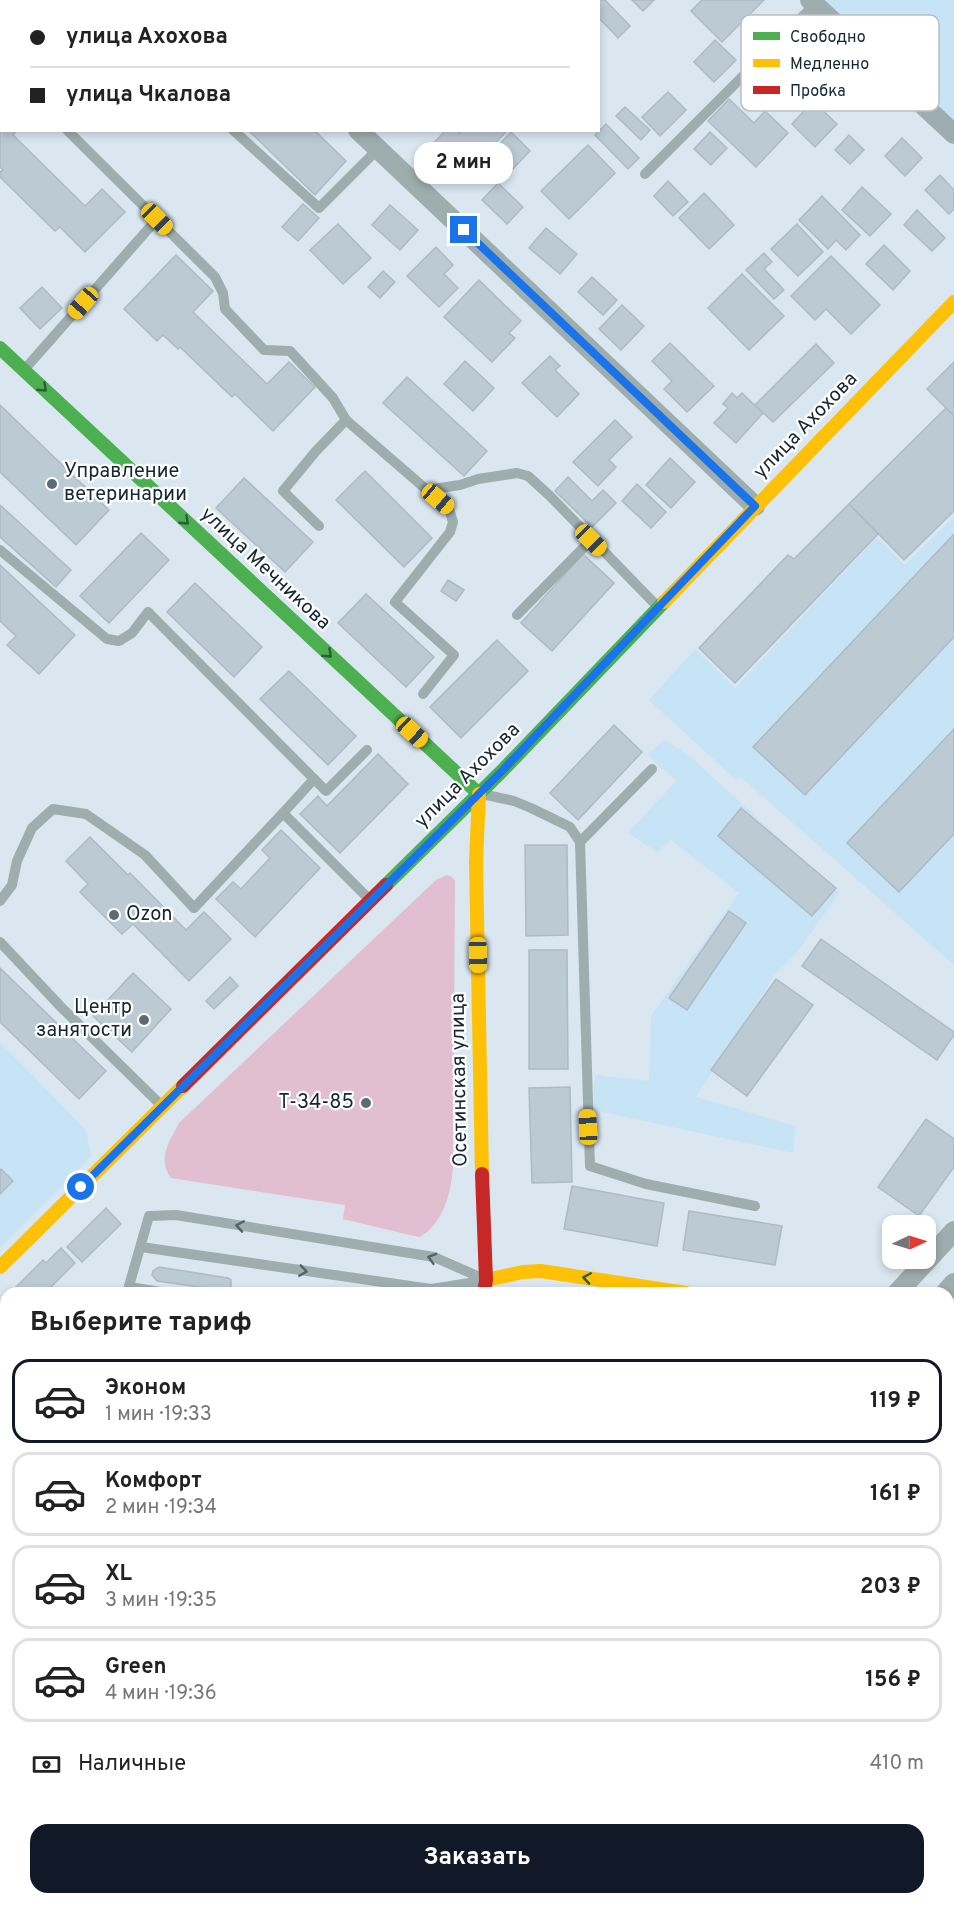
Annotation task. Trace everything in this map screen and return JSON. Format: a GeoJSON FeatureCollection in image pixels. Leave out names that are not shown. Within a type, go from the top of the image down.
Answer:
{"type":"FeatureCollection","features":[{"type":"Feature","properties":{"kind":"main road","name":"улица Ахохова"},"geometry":{"type":"LineString","coordinates":[[0,1267],[479,794],[954,302]]}},
{"type":"Feature","properties":{"kind":"main road","name":"улица Мечникова"},"geometry":{"type":"LineString","coordinates":[[0,348],[479,794]]}},
{"type":"Feature","properties":{"kind":"main road","name":"Осетинская улица"},"geometry":{"type":"LineString","coordinates":[[479,794],[476,862],[485,1287]]}},
{"type":"Feature","properties":{"kind":"main road"},"geometry":{"type":"LineString","coordinates":[[485,1287],[524,1272],[542,1271],[647,1287]]}},
{"type":"Feature","properties":{"kind":"street"},"geometry":{"type":"LineString","coordinates":[[812,2],[826,15]]}},
{"type":"Feature","properties":{"kind":"street"},"geometry":{"type":"LineString","coordinates":[[929,111],[954,134]]}},
{"type":"Feature","properties":{"kind":"street"},"geometry":{"type":"LineString","coordinates":[[360,132],[755,506]]}},
{"type":"Feature","properties":{"kind":"street"},"geometry":{"type":"LineString","coordinates":[[902,1287],[954,1230]]}},
{"type":"Feature","properties":{"kind":"lane"},"geometry":{"type":"LineString","coordinates":[[799,15],[812,2]]}},
{"type":"Feature","properties":{"kind":"lane"},"geometry":{"type":"LineString","coordinates":[[645,174],[741,75]]}},
{"type":"Feature","properties":{"kind":"lane"},"geometry":{"type":"LineString","coordinates":[[70,132],[215,277],[223,293],[225,309],[264,350],[290,351],[333,398],[346,420],[449,509],[453,522],[450,532],[395,602],[454,655],[423,694]]}},
{"type":"Feature","properties":{"kind":"lane"},"geometry":{"type":"LineString","coordinates":[[235,132],[319,208],[378,149]]}},
{"type":"Feature","properties":{"kind":"lane"},"geometry":{"type":"LineString","coordinates":[[24,370],[157,219]]}},
{"type":"Feature","properties":{"kind":"lane"},"geometry":{"type":"LineString","coordinates":[[319,526],[283,491],[316,451],[346,420]]}},
{"type":"Feature","properties":{"kind":"lane"},"geometry":{"type":"LineString","coordinates":[[426,490],[460,486],[478,479],[517,473],[528,477],[550,496],[658,608]]}},
{"type":"Feature","properties":{"kind":"lane"},"geometry":{"type":"LineString","coordinates":[[517,615],[591,540]]}},
{"type":"Feature","properties":{"kind":"lane"},"geometry":{"type":"LineString","coordinates":[[0,550],[106,639],[119,641],[132,633],[148,612],[326,791],[368,750]]}},
{"type":"Feature","properties":{"kind":"lane"},"geometry":{"type":"LineString","coordinates":[[580,842],[652,769]]}},
{"type":"Feature","properties":{"kind":"lane"},"geometry":{"type":"LineString","coordinates":[[0,901],[12,885],[17,861],[32,828],[53,809],[86,814],[145,855],[194,909],[314,779]]}},
{"type":"Feature","properties":{"kind":"lane"},"geometry":{"type":"LineString","coordinates":[[479,794],[514,801],[531,808],[570,827],[580,842],[590,1166],[646,1184],[755,1206]]}},
{"type":"Feature","properties":{"kind":"lane"},"geometry":{"type":"LineString","coordinates":[[283,813],[370,900]]}},
{"type":"Feature","properties":{"kind":"lane"},"geometry":{"type":"LineString","coordinates":[[0,942],[61,1007],[162,1107]]}},
{"type":"Feature","properties":{"kind":"lane"},"geometry":{"type":"LineString","coordinates":[[130,1287],[149,1216],[176,1215],[434,1257],[485,1287]]}},
{"type":"Feature","properties":{"kind":"lane"},"geometry":{"type":"LineString","coordinates":[[141,1247],[417,1287]]}},
{"type":"Feature","properties":{"kind":"shaded area"},"geometry":{"type":"Polygon","coordinates":[[[810,0],[954,0],[954,134],[929,111],[939,111],[939,15],[826,15],[810,0]]]}},
{"type":"Feature","properties":{"kind":"shaded area"},"geometry":{"type":"Polygon","coordinates":[[[954,517],[954,965],[742,778],[735,779],[649,700],[695,649],[735,688],[877,537],[905,565],[954,517]]]}},
{"type":"Feature","properties":{"kind":"shaded area"},"geometry":{"type":"Polygon","coordinates":[[[664,740],[690,756],[839,893],[796,954],[774,976],[696,1097],[796,1126],[793,1153],[593,1110],[595,1075],[649,1081],[651,1016],[739,893],[671,840],[657,852],[628,833],[676,781],[647,755],[664,740]]]}},
{"type":"Feature","properties":{"kind":"shaded area"},"geometry":{"type":"Polygon","coordinates":[[[446,875],[455,881],[453,1166],[450,1190],[444,1207],[430,1229],[420,1237],[414,1236],[343,1219],[345,1205],[171,1178],[165,1164],[165,1157],[168,1144],[179,1123],[436,880],[446,875]]]}},
{"type":"Feature","properties":{"kind":"shaded area"},"geometry":{"type":"Polygon","coordinates":[[[0,1042],[86,1130],[91,1157],[0,1248],[0,1042]]]}},
{"type":"Feature","properties":{"kind":"building"},"geometry":{"type":"Polygon","coordinates":[[[600,0],[605,0],[630,26],[618,38],[600,19],[600,0]]]}},
{"type":"Feature","properties":{"kind":"building"},"geometry":{"type":"Polygon","coordinates":[[[632,0],[654,0],[643,11],[632,0]]]}},
{"type":"Feature","properties":{"kind":"building"},"geometry":{"type":"Polygon","coordinates":[[[702,0],[764,0],[749,15],[741,15],[741,23],[722,42],[691,11],[702,0]]]}},
{"type":"Feature","properties":{"kind":"building"},"geometry":{"type":"Polygon","coordinates":[[[715,40],[736,60],[714,82],[694,62],[715,40]]]}},
{"type":"Feature","properties":{"kind":"building"},"geometry":{"type":"Polygon","coordinates":[[[668,92],[686,110],[660,136],[642,117],[668,92]]]}},
{"type":"Feature","properties":{"kind":"building"},"geometry":{"type":"Polygon","coordinates":[[[729,99],[754,123],[765,111],[788,133],[756,167],[708,121],[729,99]]]}},
{"type":"Feature","properties":{"kind":"building"},"geometry":{"type":"Polygon","coordinates":[[[625,107],[650,130],[641,140],[616,116],[625,107]]]}},
{"type":"Feature","properties":{"kind":"building"},"geometry":{"type":"Polygon","coordinates":[[[804,111],[823,111],[837,124],[815,147],[792,124],[804,111]]]}},
{"type":"Feature","properties":{"kind":"building"},"geometry":{"type":"Polygon","coordinates":[[[606,124],[639,158],[628,169],[595,135],[606,124]]]}},
{"type":"Feature","properties":{"kind":"building"},"geometry":{"type":"Polygon","coordinates":[[[0,132],[15,132],[13,135],[85,206],[102,189],[125,212],[85,252],[60,227],[55,231],[0,177],[0,172],[3,170],[0,167],[0,132]]]}},
{"type":"Feature","properties":{"kind":"building"},"geometry":{"type":"Polygon","coordinates":[[[250,132],[316,132],[346,161],[315,195],[250,132]]]}},
{"type":"Feature","properties":{"kind":"building"},"geometry":{"type":"Polygon","coordinates":[[[444,132],[459,134],[460,132],[506,132],[475,163],[468,156],[442,181],[419,158],[444,132]]]}},
{"type":"Feature","properties":{"kind":"building"},"geometry":{"type":"Polygon","coordinates":[[[511,132],[530,151],[506,176],[498,168],[491,175],[480,164],[511,132]]]}},
{"type":"Feature","properties":{"kind":"building"},"geometry":{"type":"Polygon","coordinates":[[[710,132],[727,148],[711,165],[694,149],[710,132]]]}},
{"type":"Feature","properties":{"kind":"building"},"geometry":{"type":"Polygon","coordinates":[[[849,135],[864,150],[850,164],[835,150],[849,135]]]}},
{"type":"Feature","properties":{"kind":"building"},"geometry":{"type":"Polygon","coordinates":[[[902,138],[922,158],[905,176],[885,156],[902,138]]]}},
{"type":"Feature","properties":{"kind":"building"},"geometry":{"type":"Polygon","coordinates":[[[588,145],[615,173],[569,219],[541,191],[588,145]]]}},
{"type":"Feature","properties":{"kind":"building"},"geometry":{"type":"Polygon","coordinates":[[[940,175],[954,190],[954,209],[949,214],[925,190],[940,175]]]}},
{"type":"Feature","properties":{"kind":"building"},"geometry":{"type":"Polygon","coordinates":[[[668,181],[688,202],[673,216],[654,196],[668,181]]]}},
{"type":"Feature","properties":{"kind":"building"},"geometry":{"type":"Polygon","coordinates":[[[498,183],[523,207],[507,224],[482,200],[498,183]]]}},
{"type":"Feature","properties":{"kind":"building"},"geometry":{"type":"Polygon","coordinates":[[[862,187],[891,214],[870,236],[842,210],[862,187]]]}},
{"type":"Feature","properties":{"kind":"building"},"geometry":{"type":"Polygon","coordinates":[[[704,193],[734,225],[709,249],[679,218],[704,193]]]}},
{"type":"Feature","properties":{"kind":"building"},"geometry":{"type":"Polygon","coordinates":[[[822,196],[860,235],[846,250],[836,240],[828,249],[799,220],[822,196]]]}},
{"type":"Feature","properties":{"kind":"building"},"geometry":{"type":"Polygon","coordinates":[[[303,204],[319,218],[298,241],[282,227],[303,204]]]}},
{"type":"Feature","properties":{"kind":"building"},"geometry":{"type":"Polygon","coordinates":[[[390,205],[418,230],[400,250],[372,225],[390,205]]]}},
{"type":"Feature","properties":{"kind":"building"},"geometry":{"type":"Polygon","coordinates":[[[917,210],[945,238],[932,251],[904,225],[917,210]]]}},
{"type":"Feature","properties":{"kind":"building"},"geometry":{"type":"Polygon","coordinates":[[[338,224],[371,258],[343,284],[310,250],[338,224]]]}},
{"type":"Feature","properties":{"kind":"building"},"geometry":{"type":"Polygon","coordinates":[[[797,224],[823,252],[798,276],[771,249],[797,224]]]}},
{"type":"Feature","properties":{"kind":"building"},"geometry":{"type":"Polygon","coordinates":[[[546,228],[577,254],[560,274],[529,248],[546,228]]]}},
{"type":"Feature","properties":{"kind":"building"},"geometry":{"type":"Polygon","coordinates":[[[884,245],[910,271],[893,290],[866,264],[884,245]]]}},
{"type":"Feature","properties":{"kind":"building"},"geometry":{"type":"Polygon","coordinates":[[[436,247],[453,265],[444,274],[458,288],[439,307],[407,276],[436,247]]]}},
{"type":"Feature","properties":{"kind":"building"},"geometry":{"type":"Polygon","coordinates":[[[764,253],[772,262],[764,269],[784,290],[774,299],[746,270],[764,253]]]}},
{"type":"Feature","properties":{"kind":"building"},"geometry":{"type":"Polygon","coordinates":[[[176,255],[213,291],[193,312],[267,384],[289,362],[315,387],[273,431],[235,394],[232,397],[180,347],[178,349],[163,335],[157,341],[124,309],[176,255]]]}},
{"type":"Feature","properties":{"kind":"building"},"geometry":{"type":"Polygon","coordinates":[[[831,256],[880,305],[851,334],[826,309],[815,320],[791,296],[831,256]]]}},
{"type":"Feature","properties":{"kind":"building"},"geometry":{"type":"Polygon","coordinates":[[[383,271],[395,282],[380,298],[368,287],[383,271]]]}},
{"type":"Feature","properties":{"kind":"building"},"geometry":{"type":"Polygon","coordinates":[[[742,274],[784,316],[749,350],[708,308],[742,274]]]}},
{"type":"Feature","properties":{"kind":"building"},"geometry":{"type":"Polygon","coordinates":[[[592,277],[617,300],[603,315],[578,292],[592,277]]]}},
{"type":"Feature","properties":{"kind":"building"},"geometry":{"type":"Polygon","coordinates":[[[479,280],[521,321],[509,333],[515,338],[492,362],[444,317],[479,280]]]}},
{"type":"Feature","properties":{"kind":"building"},"geometry":{"type":"Polygon","coordinates":[[[42,287],[62,308],[40,329],[20,308],[42,287]]]}},
{"type":"Feature","properties":{"kind":"building"},"geometry":{"type":"Polygon","coordinates":[[[622,305],[644,326],[621,350],[599,329],[622,305]]]}},
{"type":"Feature","properties":{"kind":"building"},"geometry":{"type":"Polygon","coordinates":[[[670,343],[714,386],[687,412],[664,389],[672,381],[652,361],[670,343]]]}},
{"type":"Feature","properties":{"kind":"building"},"geometry":{"type":"Polygon","coordinates":[[[816,344],[834,363],[773,422],[755,405],[816,344]]]}},
{"type":"Feature","properties":{"kind":"building"},"geometry":{"type":"Polygon","coordinates":[[[550,356],[560,366],[555,370],[579,394],[557,417],[522,383],[550,356]]]}},
{"type":"Feature","properties":{"kind":"building"},"geometry":{"type":"Polygon","coordinates":[[[465,361],[494,388],[473,411],[444,384],[465,361]]]}},
{"type":"Feature","properties":{"kind":"building"},"geometry":{"type":"Polygon","coordinates":[[[954,362],[954,416],[927,389],[954,362]]]}},
{"type":"Feature","properties":{"kind":"building"},"geometry":{"type":"Polygon","coordinates":[[[407,377],[487,451],[464,476],[383,403],[407,377]]]}},
{"type":"Feature","properties":{"kind":"building"},"geometry":{"type":"Polygon","coordinates":[[[732,393],[737,398],[742,393],[763,413],[736,443],[714,423],[728,408],[723,404],[732,393]]]}},
{"type":"Feature","properties":{"kind":"building"},"geometry":{"type":"Polygon","coordinates":[[[0,405],[109,510],[76,545],[0,472],[0,405]]]}},
{"type":"Feature","properties":{"kind":"building"},"geometry":{"type":"Polygon","coordinates":[[[946,408],[954,416],[954,511],[904,560],[849,504],[946,408]]]}},
{"type":"Feature","properties":{"kind":"building"},"geometry":{"type":"Polygon","coordinates":[[[615,420],[632,437],[609,460],[616,467],[598,486],[573,462],[615,420]]]}},
{"type":"Feature","properties":{"kind":"building"},"geometry":{"type":"Polygon","coordinates":[[[670,458],[695,482],[671,508],[646,485],[670,458]]]}},
{"type":"Feature","properties":{"kind":"building"},"geometry":{"type":"Polygon","coordinates":[[[365,471],[432,538],[404,567],[336,500],[365,471]]]}},
{"type":"Feature","properties":{"kind":"building"},"geometry":{"type":"Polygon","coordinates":[[[568,477],[592,501],[603,490],[616,503],[592,527],[555,491],[568,477]]]}},
{"type":"Feature","properties":{"kind":"building"},"geometry":{"type":"Polygon","coordinates":[[[244,478],[313,542],[285,572],[216,508],[244,478]]]}},
{"type":"Feature","properties":{"kind":"building"},"geometry":{"type":"Polygon","coordinates":[[[637,484],[666,512],[651,528],[622,501],[637,484]]]}},
{"type":"Feature","properties":{"kind":"building"},"geometry":{"type":"Polygon","coordinates":[[[849,504],[878,534],[735,683],[699,648],[788,555],[794,559],[849,504]]]}},
{"type":"Feature","properties":{"kind":"building"},"geometry":{"type":"Polygon","coordinates":[[[0,505],[71,570],[56,587],[0,537],[0,505]]]}},
{"type":"Feature","properties":{"kind":"building"},"geometry":{"type":"Polygon","coordinates":[[[141,533],[169,560],[109,623],[80,596],[141,533]]]}},
{"type":"Feature","properties":{"kind":"building"},"geometry":{"type":"Polygon","coordinates":[[[954,534],[954,637],[805,795],[753,747],[954,534]]]}},
{"type":"Feature","properties":{"kind":"building"},"geometry":{"type":"Polygon","coordinates":[[[583,554],[614,583],[552,651],[521,623],[583,554]]]}},
{"type":"Feature","properties":{"kind":"building"},"geometry":{"type":"Polygon","coordinates":[[[0,565],[75,635],[39,674],[7,645],[16,636],[0,621],[0,565]]]}},
{"type":"Feature","properties":{"kind":"building"},"geometry":{"type":"Polygon","coordinates":[[[448,580],[464,590],[456,601],[441,591],[448,580]]]}},
{"type":"Feature","properties":{"kind":"building"},"geometry":{"type":"Polygon","coordinates":[[[195,583],[262,647],[234,677],[167,612],[195,583]]]}},
{"type":"Feature","properties":{"kind":"building"},"geometry":{"type":"Polygon","coordinates":[[[366,594],[434,657],[406,687],[338,623],[366,594]]]}},
{"type":"Feature","properties":{"kind":"building"},"geometry":{"type":"Polygon","coordinates":[[[497,640],[528,671],[461,738],[430,707],[497,640]]]}},
{"type":"Feature","properties":{"kind":"building"},"geometry":{"type":"Polygon","coordinates":[[[289,671],[356,736],[328,765],[260,699],[289,671]]]}},
{"type":"Feature","properties":{"kind":"building"},"geometry":{"type":"Polygon","coordinates":[[[614,725],[642,752],[578,820],[550,793],[614,725]]]}},
{"type":"Feature","properties":{"kind":"building"},"geometry":{"type":"Polygon","coordinates":[[[954,729],[954,834],[899,892],[847,843],[954,729]]]}},
{"type":"Feature","properties":{"kind":"building"},"geometry":{"type":"Polygon","coordinates":[[[378,754],[408,784],[340,853],[300,814],[318,796],[327,806],[378,754]]]}},
{"type":"Feature","properties":{"kind":"building"},"geometry":{"type":"Polygon","coordinates":[[[741,808],[836,888],[812,916],[718,836],[741,808]]]}},
{"type":"Feature","properties":{"kind":"building"},"geometry":{"type":"Polygon","coordinates":[[[281,830],[320,868],[255,937],[216,899],[233,882],[241,889],[270,858],[262,850],[281,830]]]}},
{"type":"Feature","properties":{"kind":"building"},"geometry":{"type":"Polygon","coordinates":[[[90,837],[128,875],[130,873],[186,930],[204,912],[231,939],[189,981],[133,924],[122,934],[80,892],[88,884],[66,861],[90,837]]]}},
{"type":"Feature","properties":{"kind":"building"},"geometry":{"type":"Polygon","coordinates":[[[525,845],[567,845],[568,935],[526,936],[525,845]]]}},
{"type":"Feature","properties":{"kind":"building"},"geometry":{"type":"Polygon","coordinates":[[[729,911],[746,923],[687,1010],[669,998],[729,911]]]}},
{"type":"Feature","properties":{"kind":"building"},"geometry":{"type":"Polygon","coordinates":[[[821,939],[954,1032],[937,1060],[802,966],[821,939]]]}},
{"type":"Feature","properties":{"kind":"building"},"geometry":{"type":"Polygon","coordinates":[[[529,950],[567,950],[568,1069],[529,1069],[529,950]]]}},
{"type":"Feature","properties":{"kind":"building"},"geometry":{"type":"Polygon","coordinates":[[[0,968],[106,1071],[79,1099],[0,1022],[0,968]]]}},
{"type":"Feature","properties":{"kind":"building"},"geometry":{"type":"Polygon","coordinates":[[[133,973],[171,1009],[132,1052],[93,1016],[133,973]]]}},
{"type":"Feature","properties":{"kind":"building"},"geometry":{"type":"Polygon","coordinates":[[[230,977],[238,986],[214,1009],[206,1001],[230,977]]]}},
{"type":"Feature","properties":{"kind":"building"},"geometry":{"type":"Polygon","coordinates":[[[776,979],[813,1005],[747,1096],[711,1070],[776,979]]]}},
{"type":"Feature","properties":{"kind":"building"},"geometry":{"type":"Polygon","coordinates":[[[570,1087],[572,1182],[532,1183],[529,1088],[570,1087]]]}},
{"type":"Feature","properties":{"kind":"building"},"geometry":{"type":"Polygon","coordinates":[[[926,1119],[954,1139],[954,1167],[920,1215],[878,1187],[926,1119]]]}},
{"type":"Feature","properties":{"kind":"building"},"geometry":{"type":"Polygon","coordinates":[[[0,1170],[13,1181],[0,1194],[0,1170]]]}},
{"type":"Feature","properties":{"kind":"building"},"geometry":{"type":"Polygon","coordinates":[[[572,1186],[664,1203],[657,1246],[564,1229],[572,1186]]]}},
{"type":"Feature","properties":{"kind":"building"},"geometry":{"type":"Polygon","coordinates":[[[106,1208],[121,1224],[82,1262],[67,1247],[106,1208]]]}},
{"type":"Feature","properties":{"kind":"building"},"geometry":{"type":"Polygon","coordinates":[[[689,1211],[782,1226],[775,1265],[683,1250],[689,1211]]]}},
{"type":"Feature","properties":{"kind":"building"},"geometry":{"type":"Polygon","coordinates":[[[61,1248],[75,1263],[51,1287],[16,1287],[43,1260],[46,1263],[61,1248]]]}},
{"type":"Feature","properties":{"kind":"building"},"geometry":{"type":"Polygon","coordinates":[[[159,1267],[228,1278],[231,1280],[231,1287],[198,1287],[157,1281],[152,1275],[153,1271],[159,1267]]]}},
{"type":"Feature","properties":{"kind":"traffic: fast"},"geometry":{"type":"LineString","coordinates":[[0,348],[479,794]]}},
{"type":"Feature","properties":{"kind":"traffic: fast"},"geometry":{"type":"LineString","coordinates":[[386,885],[502,771],[664,602]]}},
{"type":"Feature","properties":{"kind":"traffic: slow"},"geometry":{"type":"LineString","coordinates":[[664,602],[954,302]]}},
{"type":"Feature","properties":{"kind":"traffic: slow"},"geometry":{"type":"LineString","coordinates":[[479,794],[476,862],[482,1174]]}},
{"type":"Feature","properties":{"kind":"traffic: slow"},"geometry":{"type":"LineString","coordinates":[[0,1267],[183,1086]]}},
{"type":"Feature","properties":{"kind":"traffic: slow"},"geometry":{"type":"LineString","coordinates":[[486,1280],[523,1272],[541,1271],[646,1287]]}},
{"type":"Feature","properties":{"kind":"traffic: jam"},"geometry":{"type":"LineString","coordinates":[[183,1086],[386,885]]}},
{"type":"Feature","properties":{"kind":"traffic: jam"},"geometry":{"type":"LineString","coordinates":[[482,1174],[485,1287]]}},
{"type":"Feature","properties":{"kind":"place","name":"Управление ветеринарии"},"geometry":{"type":"Point","coordinates":[52,484]}},
{"type":"Feature","properties":{"kind":"place","name":"Ozon"},"geometry":{"type":"Point","coordinates":[114,915]}},
{"type":"Feature","properties":{"kind":"place","name":"Центр занятости"},"geometry":{"type":"Point","coordinates":[144,1020]}},
{"type":"Feature","properties":{"kind":"place","name":"Т-34-85"},"geometry":{"type":"Point","coordinates":[366,1103]}},
{"type":"Feature","properties":{"kind":"route"},"geometry":{"type":"LineString","coordinates":[[81,1187],[502,771],[755,506],[464,230]]}}]}
